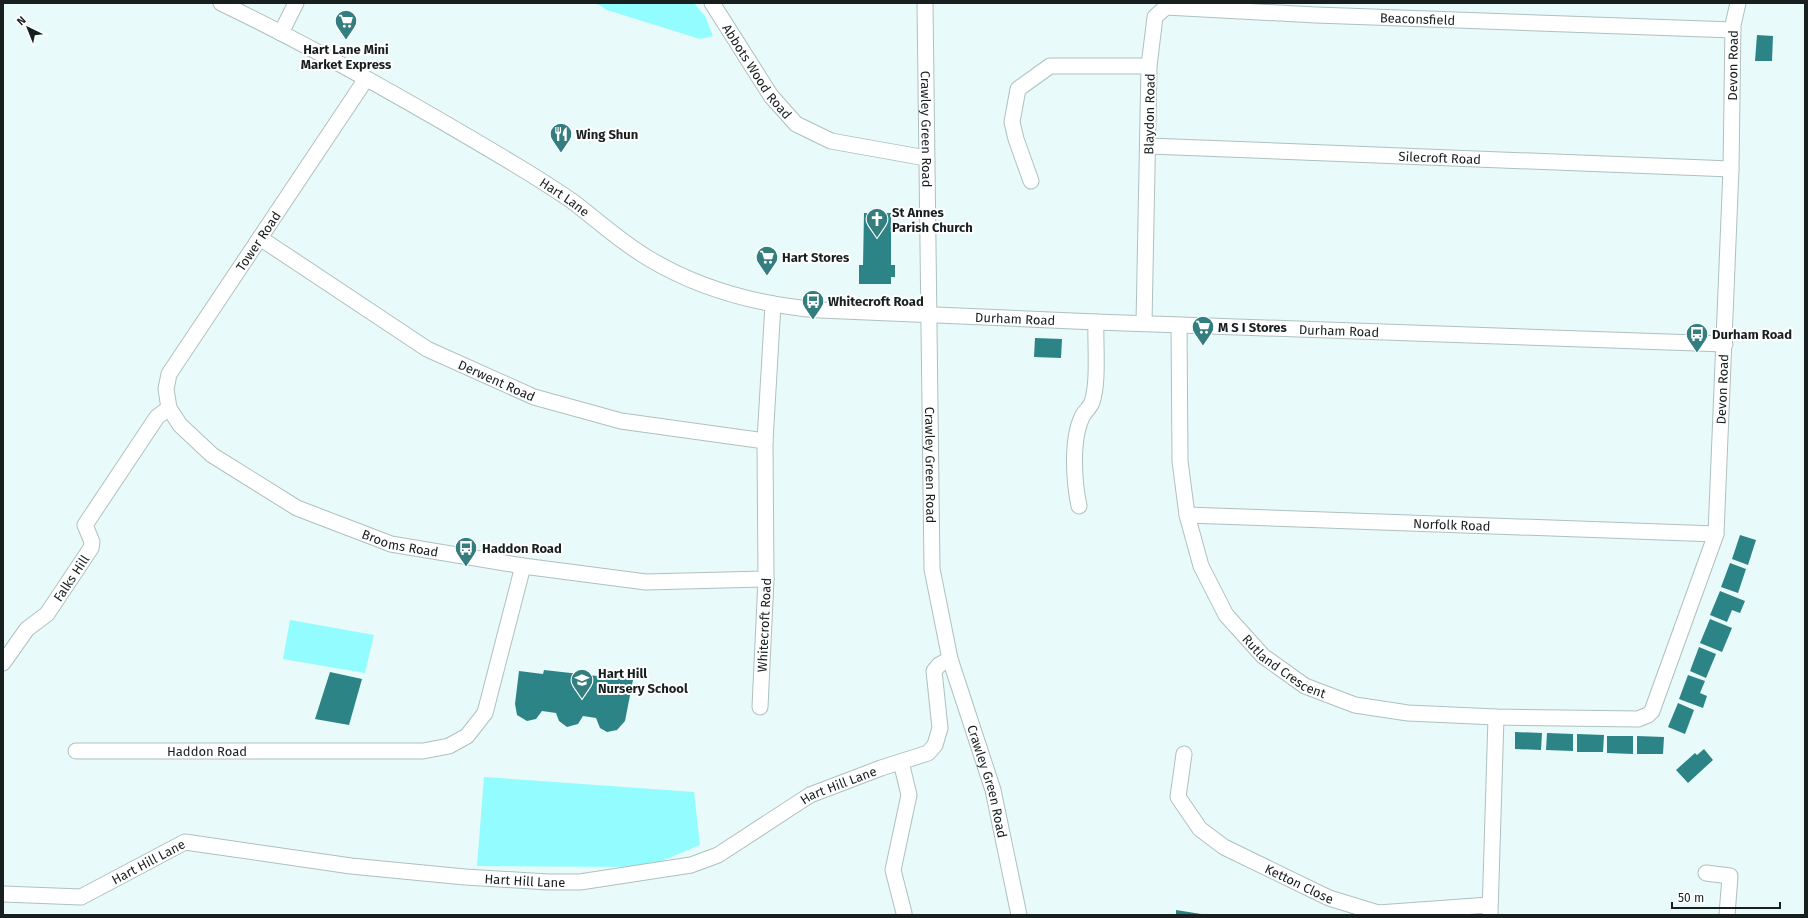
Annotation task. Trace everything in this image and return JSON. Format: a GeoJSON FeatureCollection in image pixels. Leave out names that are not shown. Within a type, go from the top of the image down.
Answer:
{"type":"FeatureCollection","features":[{"type":"Feature","properties":{"kind":"street","name":"Hart Lane"},"geometry":{"type":"LineString","coordinates":[[222,3],[366,79],[540,180],[571,201],[629,245],[665,268],[718,290],[773,304],[820,310],[930,314]]}},
{"type":"Feature","properties":{"kind":"street"},"geometry":{"type":"LineString","coordinates":[[281,33],[296,3]]}},
{"type":"Feature","properties":{"kind":"street","name":"Abbots Wood Road"},"geometry":{"type":"LineString","coordinates":[[712,3],[771,96],[796,124],[831,141],[926,158]]}},
{"type":"Feature","properties":{"kind":"street","name":"Crawley Green Road"},"geometry":{"type":"LineString","coordinates":[[925,3],[932,569],[950,659],[993,790],[1020,915]]}},
{"type":"Feature","properties":{"kind":"street","name":"Devon Road"},"geometry":{"type":"LineString","coordinates":[[1648,715],[1652,711],[1716,534],[1731,169],[1733,30],[1738,3]]}},
{"type":"Feature","properties":{"kind":"street","name":"Beaconsfield"},"geometry":{"type":"LineString","coordinates":[[1149,66],[1155,17],[1166,7],[1316,15],[1733,30]]}},
{"type":"Feature","properties":{"kind":"street","name":"Blaydon Road"},"geometry":{"type":"LineString","coordinates":[[1031,181],[1016,139],[1012,122],[1018,89],[1050,66],[1149,66],[1149,146],[1144,323]]}},
{"type":"Feature","properties":{"kind":"street","name":"Tower Road"},"geometry":{"type":"LineString","coordinates":[[169,408],[166,389],[169,374],[366,79]]}},
{"type":"Feature","properties":{"kind":"street","name":"Silecroft Road"},"geometry":{"type":"LineString","coordinates":[[1149,146],[1731,169]]}},
{"type":"Feature","properties":{"kind":"street","name":"Derwent Road"},"geometry":{"type":"LineString","coordinates":[[260,238],[427,349],[534,397],[620,421],[765,441]]}},
{"type":"Feature","properties":{"kind":"street","name":"Whitecroft Road"},"geometry":{"type":"LineString","coordinates":[[760,707],[766,579],[765,441],[773,304]]}},
{"type":"Feature","properties":{"kind":"street","name":"Durham Road"},"geometry":{"type":"LineString","coordinates":[[930,314],[1096,322],[1724,344]]}},
{"type":"Feature","properties":{"kind":"street"},"geometry":{"type":"LineString","coordinates":[[1079,506],[1075,456],[1082,418],[1092,403],[1095,385],[1096,322]]}},
{"type":"Feature","properties":{"kind":"street","name":"Rutland Crescent"},"geometry":{"type":"LineString","coordinates":[[1179,325],[1180,461],[1187,515],[1201,566],[1226,615],[1263,656],[1305,686],[1355,705],[1408,713],[1496,718],[1638,719],[1648,715]]}},
{"type":"Feature","properties":{"kind":"street","name":"Brooms Road"},"geometry":{"type":"LineString","coordinates":[[169,408],[180,425],[212,455],[297,508],[391,544],[523,566],[646,582],[766,579]]}},
{"type":"Feature","properties":{"kind":"street","name":"Falks Hill"},"geometry":{"type":"LineString","coordinates":[[3,663],[27,629],[47,614],[92,548],[92,542],[85,525],[157,417],[169,408]]}},
{"type":"Feature","properties":{"kind":"street","name":"Norfolk Road"},"geometry":{"type":"LineString","coordinates":[[1187,515],[1716,534]]}},
{"type":"Feature","properties":{"kind":"street","name":"Haddon Road"},"geometry":{"type":"LineString","coordinates":[[76,751],[422,751],[450,746],[467,736],[485,712],[523,566]]}},
{"type":"Feature","properties":{"kind":"street","name":"Hart Hill Lane"},"geometry":{"type":"LineString","coordinates":[[3,894],[81,897],[185,842],[351,866],[465,877],[548,882],[580,882],[636,875],[704,861],[750,835],[810,795],[827,787],[928,753],[935,745],[940,728],[934,671],[939,665],[950,659]]}},
{"type":"Feature","properties":{"kind":"street","name":"Ketton Close"},"geometry":{"type":"LineString","coordinates":[[1184,754],[1178,797],[1200,829],[1224,847],[1329,898],[1378,913],[1490,910],[1496,718]]}},
{"type":"Feature","properties":{"kind":"street"},"geometry":{"type":"LineString","coordinates":[[901,762],[909,795],[893,870],[904,913]]}},
{"type":"Feature","properties":{"kind":"street"},"geometry":{"type":"LineString","coordinates":[[1706,873],[1730,876],[1727,915]]}},
{"type":"Feature","properties":{"kind":"shaded area"},"geometry":{"type":"Polygon","coordinates":[[[596,3],[694,3],[705,16],[713,36],[700,39],[607,10],[596,3]]]}},
{"type":"Feature","properties":{"kind":"shaded area"},"geometry":{"type":"Polygon","coordinates":[[[290,620],[374,635],[365,673],[283,659],[290,620]]]}},
{"type":"Feature","properties":{"kind":"shaded area"},"geometry":{"type":"Polygon","coordinates":[[[484,777],[694,792],[700,845],[647,867],[477,866],[484,777]]]}},
{"type":"Feature","properties":{"kind":"building"},"geometry":{"type":"Polygon","coordinates":[[[1757,35],[1773,36],[1772,61],[1755,61],[1757,35]]]}},
{"type":"Feature","properties":{"kind":"building","name":"St Annes Parish Church"},"geometry":{"type":"Polygon","coordinates":[[[864,213],[891,213],[891,265],[895,265],[895,277],[891,277],[891,284],[859,284],[859,265],[863,265],[864,213]]]}},
{"type":"Feature","properties":{"kind":"building"},"geometry":{"type":"Polygon","coordinates":[[[1035,338],[1062,339],[1061,358],[1034,357],[1035,338]]]}},
{"type":"Feature","properties":{"kind":"building"},"geometry":{"type":"Polygon","coordinates":[[[1740,535],[1756,540],[1748,565],[1732,559],[1740,535]]]}},
{"type":"Feature","properties":{"kind":"building"},"geometry":{"type":"Polygon","coordinates":[[[1730,563],[1746,569],[1738,593],[1721,587],[1730,563]]]}},
{"type":"Feature","properties":{"kind":"building"},"geometry":{"type":"Polygon","coordinates":[[[1720,591],[1745,601],[1740,613],[1732,610],[1727,622],[1710,615],[1720,591]]]}},
{"type":"Feature","properties":{"kind":"building"},"geometry":{"type":"Polygon","coordinates":[[[1710,619],[1732,628],[1722,652],[1700,643],[1710,619]]]}},
{"type":"Feature","properties":{"kind":"building"},"geometry":{"type":"Polygon","coordinates":[[[1699,647],[1716,654],[1706,678],[1690,671],[1699,647]]]}},
{"type":"Feature","properties":{"kind":"building"},"geometry":{"type":"Polygon","coordinates":[[[544,670],[633,680],[625,721],[617,730],[607,732],[600,728],[596,718],[583,716],[578,724],[567,727],[559,721],[556,713],[542,711],[536,719],[527,721],[517,715],[515,704],[519,671],[543,674],[544,670]]]}},
{"type":"Feature","properties":{"kind":"building"},"geometry":{"type":"Polygon","coordinates":[[[330,672],[362,679],[349,725],[315,719],[330,672]]]}},
{"type":"Feature","properties":{"kind":"building"},"geometry":{"type":"Polygon","coordinates":[[[1688,675],[1705,681],[1700,693],[1707,696],[1703,708],[1679,699],[1688,675]]]}},
{"type":"Feature","properties":{"kind":"building"},"geometry":{"type":"Polygon","coordinates":[[[1678,703],[1694,710],[1685,734],[1668,727],[1678,703]]]}},
{"type":"Feature","properties":{"kind":"building"},"geometry":{"type":"Polygon","coordinates":[[[1515,732],[1542,733],[1541,750],[1515,749],[1515,732]]]}},
{"type":"Feature","properties":{"kind":"building"},"geometry":{"type":"Polygon","coordinates":[[[1547,733],[1573,734],[1573,751],[1546,750],[1547,733]]]}},
{"type":"Feature","properties":{"kind":"building"},"geometry":{"type":"Polygon","coordinates":[[[1577,734],[1604,735],[1603,752],[1577,752],[1577,734]]]}},
{"type":"Feature","properties":{"kind":"building"},"geometry":{"type":"Polygon","coordinates":[[[1607,736],[1633,736],[1633,754],[1607,753],[1607,736]]]}},
{"type":"Feature","properties":{"kind":"building"},"geometry":{"type":"Polygon","coordinates":[[[1637,736],[1664,737],[1663,754],[1637,754],[1637,736]]]}},
{"type":"Feature","properties":{"kind":"building"},"geometry":{"type":"Polygon","coordinates":[[[1704,749],[1713,760],[1688,783],[1676,770],[1695,753],[1697,755],[1704,749]]]}},
{"type":"Feature","properties":{"kind":"building"},"geometry":{"type":"Polygon","coordinates":[[[1176,910],[1201,914],[1201,915],[1176,915],[1176,910]]]}},
{"type":"Feature","properties":{"kind":"place","name":"Hart Lane Mini Market Express"},"geometry":{"type":"Point","coordinates":[346,40]}},
{"type":"Feature","properties":{"kind":"place","name":"Wing Shun"},"geometry":{"type":"Point","coordinates":[561,154]}},
{"type":"Feature","properties":{"kind":"place","name":"St Annes Parish Church"},"geometry":{"type":"Point","coordinates":[877,238]}},
{"type":"Feature","properties":{"kind":"place","name":"Hart Stores"},"geometry":{"type":"Point","coordinates":[767,276]}},
{"type":"Feature","properties":{"kind":"place","name":"Whitecroft Road"},"geometry":{"type":"Point","coordinates":[813,320]}},
{"type":"Feature","properties":{"kind":"place","name":"M S I Stores"},"geometry":{"type":"Point","coordinates":[1203,346]}},
{"type":"Feature","properties":{"kind":"place","name":"Durham Road"},"geometry":{"type":"Point","coordinates":[1697,354]}},
{"type":"Feature","properties":{"kind":"place","name":"Haddon Road"},"geometry":{"type":"Point","coordinates":[466,568]}},
{"type":"Feature","properties":{"kind":"place","name":"Hart Hill Nursery School"},"geometry":{"type":"Point","coordinates":[582,700]}}]}
